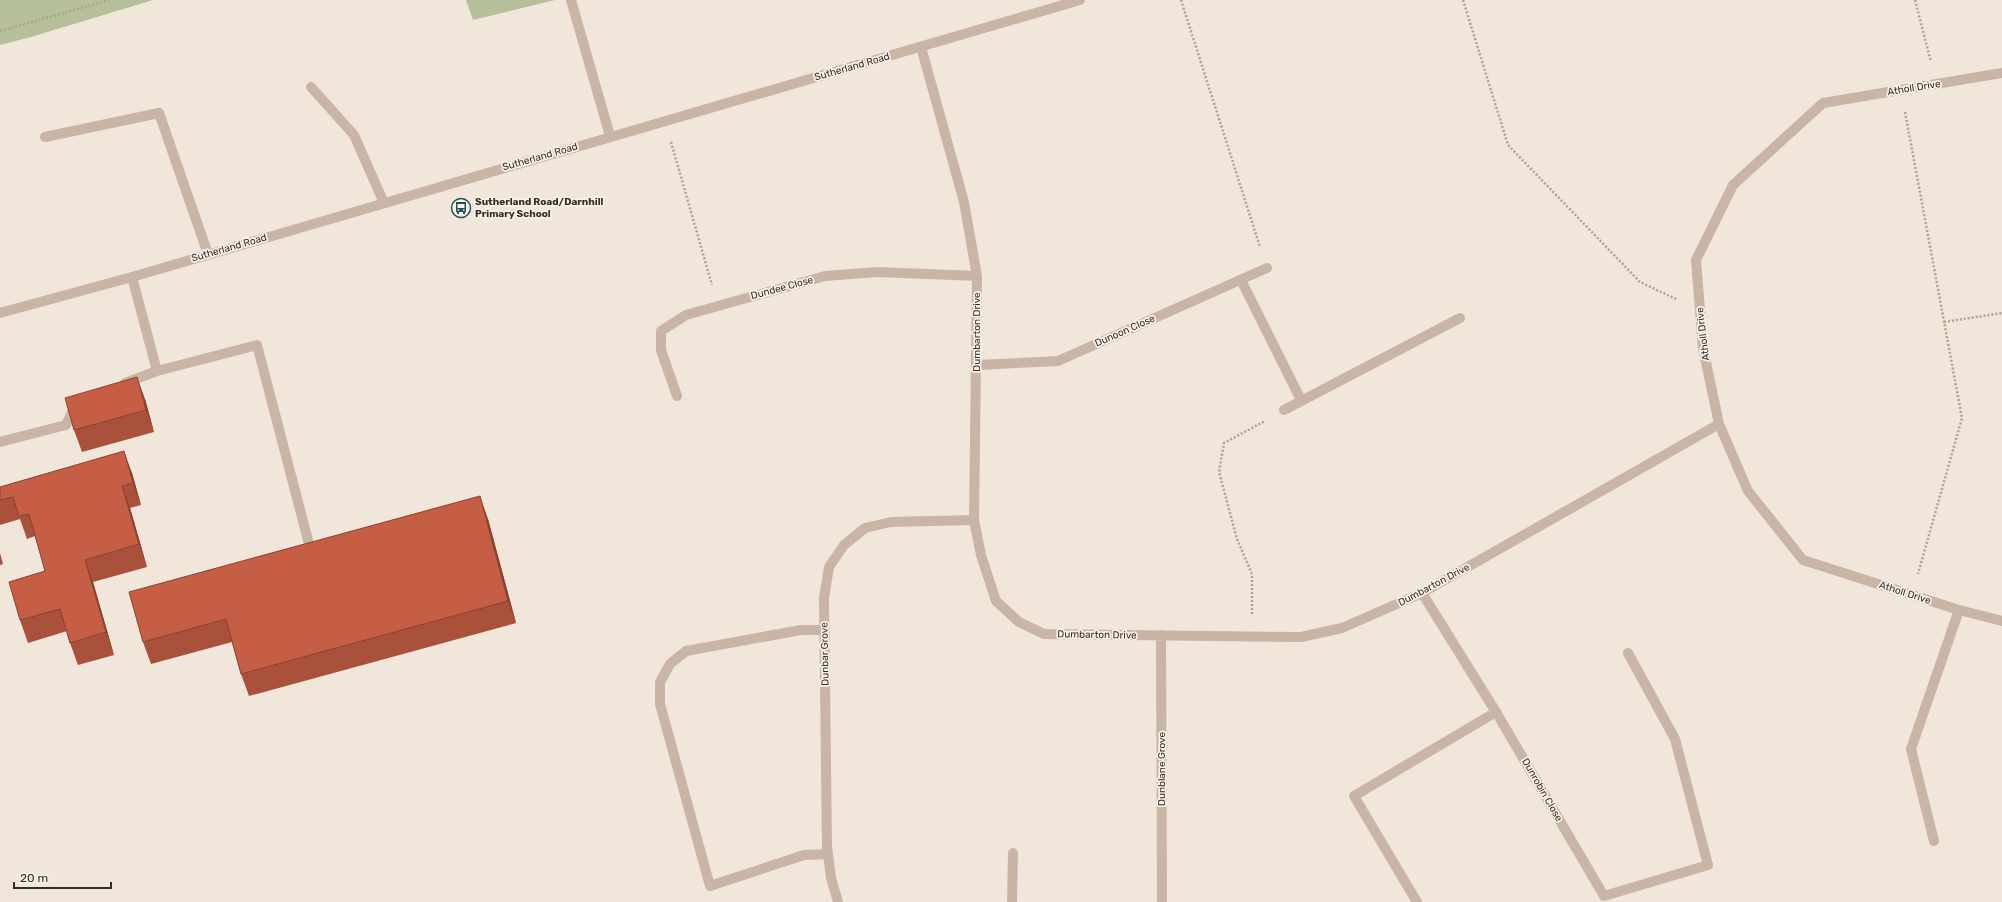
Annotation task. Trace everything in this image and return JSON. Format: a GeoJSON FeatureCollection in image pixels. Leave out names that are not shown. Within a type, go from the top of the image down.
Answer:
{"type":"FeatureCollection","features":[{"type":"Feature","properties":{"kind":"street"},"geometry":{"type":"LineString","coordinates":[[571,0],[610,136]]}},
{"type":"Feature","properties":{"kind":"street","name":"Sutherland Road"},"geometry":{"type":"LineString","coordinates":[[0,313],[132,277],[610,136],[1080,0]]}},
{"type":"Feature","properties":{"kind":"street","name":"Dumbarton Drive"},"geometry":{"type":"LineString","coordinates":[[921,47],[964,202],[977,276],[974,520],[981,555],[996,601],[1019,622],[1044,634],[1301,637],[1342,628],[1422,593],[1719,424]]}},
{"type":"Feature","properties":{"kind":"street","name":"Atholl Drive"},"geometry":{"type":"LineString","coordinates":[[2002,73],[1823,103],[1733,185],[1696,260],[1703,348],[1719,424],[1748,491],[1803,560],[1959,610],[2002,621]]}},
{"type":"Feature","properties":{"kind":"street"},"geometry":{"type":"LineString","coordinates":[[311,87],[354,135],[384,203]]}},
{"type":"Feature","properties":{"kind":"street"},"geometry":{"type":"LineString","coordinates":[[45,137],[159,113],[208,254]]}},
{"type":"Feature","properties":{"kind":"street","name":"Dunoon Close"},"geometry":{"type":"LineString","coordinates":[[977,365],[1058,361],[1267,268]]}},
{"type":"Feature","properties":{"kind":"street","name":"Dundee Close"},"geometry":{"type":"LineString","coordinates":[[677,396],[661,350],[661,331],[686,315],[826,276],[877,272],[977,276]]}},
{"type":"Feature","properties":{"kind":"street"},"geometry":{"type":"LineString","coordinates":[[132,277],[157,371]]}},
{"type":"Feature","properties":{"kind":"street"},"geometry":{"type":"LineString","coordinates":[[1241,280],[1301,400]]}},
{"type":"Feature","properties":{"kind":"street"},"geometry":{"type":"LineString","coordinates":[[1284,410],[1460,318]]}},
{"type":"Feature","properties":{"kind":"street"},"geometry":{"type":"LineString","coordinates":[[113,388],[157,371],[257,345],[310,548]]}},
{"type":"Feature","properties":{"kind":"street"},"geometry":{"type":"LineString","coordinates":[[0,442],[66,425],[77,402],[84,399]]}},
{"type":"Feature","properties":{"kind":"street","name":"Dunbar Grove"},"geometry":{"type":"LineString","coordinates":[[838,902],[831,878],[828,854],[824,598],[829,567],[844,545],[865,528],[891,522],[974,520]]}},
{"type":"Feature","properties":{"kind":"street","name":"Dunrobin Close"},"geometry":{"type":"LineString","coordinates":[[1422,593],[1496,712],[1604,896],[1708,865],[1676,739],[1628,653]]}},
{"type":"Feature","properties":{"kind":"street"},"geometry":{"type":"LineString","coordinates":[[1934,841],[1911,749],[1959,610]]}},
{"type":"Feature","properties":{"kind":"street"},"geometry":{"type":"LineString","coordinates":[[825,630],[801,630],[686,651],[670,664],[660,682],[660,704],[710,886],[804,855],[828,854]]}},
{"type":"Feature","properties":{"kind":"street","name":"Dunblane Grove"},"geometry":{"type":"LineString","coordinates":[[1161,635],[1162,902]]}},
{"type":"Feature","properties":{"kind":"street"},"geometry":{"type":"LineString","coordinates":[[1417,902],[1354,796],[1496,712]]}},
{"type":"Feature","properties":{"kind":"street"},"geometry":{"type":"LineString","coordinates":[[1012,902],[1013,853]]}},
{"type":"Feature","properties":{"kind":"path"},"geometry":{"type":"LineString","coordinates":[[0,31],[109,0]]}},
{"type":"Feature","properties":{"kind":"path"},"geometry":{"type":"LineString","coordinates":[[1181,0],[1267,268]]}},
{"type":"Feature","properties":{"kind":"path"},"geometry":{"type":"LineString","coordinates":[[1463,0],[1508,145],[1640,282],[1700,310]]}},
{"type":"Feature","properties":{"kind":"path"},"geometry":{"type":"LineString","coordinates":[[1915,0],[1937,84]]}},
{"type":"Feature","properties":{"kind":"path"},"geometry":{"type":"LineString","coordinates":[[1901,90],[1962,418],[1913,595]]}},
{"type":"Feature","properties":{"kind":"path"},"geometry":{"type":"LineString","coordinates":[[665,121],[718,305]]}},
{"type":"Feature","properties":{"kind":"path"},"geometry":{"type":"LineString","coordinates":[[1944,322],[2002,313]]}},
{"type":"Feature","properties":{"kind":"path"},"geometry":{"type":"LineString","coordinates":[[1252,637],[1252,574],[1237,539],[1219,472],[1224,442],[1284,410]]}},
{"type":"Feature","properties":{"kind":"green space"},"geometry":{"type":"Polygon","coordinates":[[[0,0],[153,0],[0,45],[0,0]]]}},
{"type":"Feature","properties":{"kind":"green space"},"geometry":{"type":"Polygon","coordinates":[[[466,0],[555,0],[473,20],[466,0]]]}},
{"type":"Feature","properties":{"kind":"building"},"geometry":{"type":"Polygon","coordinates":[[[137,377],[146,410],[74,430],[65,398],[137,377]]]}},
{"type":"Feature","properties":{"kind":"building"},"geometry":{"type":"Polygon","coordinates":[[[124,451],[133,483],[122,486],[139,544],[85,560],[106,632],[70,643],[60,609],[20,620],[9,582],[45,571],[29,514],[19,516],[13,497],[0,500],[0,487],[124,451]]]}},
{"type":"Feature","properties":{"kind":"building"},"geometry":{"type":"Polygon","coordinates":[[[480,496],[508,601],[241,674],[226,619],[143,642],[129,592],[480,496]]]}},
{"type":"Feature","properties":{"kind":"place","name":"Sutherland Road/Darnhill Primary School"},"geometry":{"type":"Point","coordinates":[461,208]}}]}
